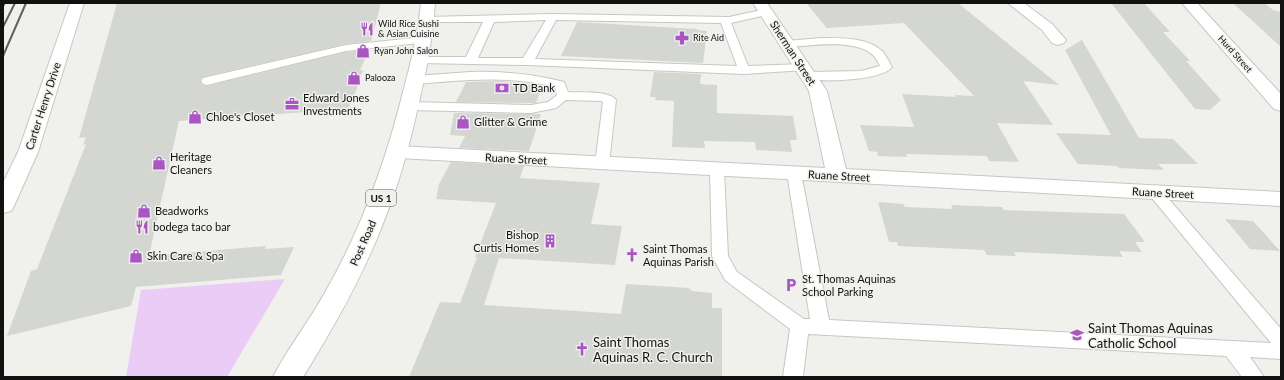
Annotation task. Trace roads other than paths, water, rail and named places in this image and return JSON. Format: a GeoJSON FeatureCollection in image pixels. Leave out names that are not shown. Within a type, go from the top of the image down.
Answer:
{"type":"FeatureCollection","features":[{"type":"Feature","properties":{"kind":"street","name":"Carter Henry Drive"},"geometry":{"type":"LineString","coordinates":[[3,206],[28,152],[78,3]]}},
{"type":"Feature","properties":{"kind":"street"},"geometry":{"type":"LineString","coordinates":[[1016,3],[1048,27],[1058,40]]}},
{"type":"Feature","properties":{"kind":"street","name":"Hurd Street"},"geometry":{"type":"LineString","coordinates":[[1189,3],[1281,105]]}},
{"type":"Feature","properties":{"kind":"street","name":"Sherman Street"},"geometry":{"type":"LineString","coordinates":[[763,8],[818,91],[837,175]]}},
{"type":"Feature","properties":{"kind":"street","name":"Post Road"},"geometry":{"type":"LineString","coordinates":[[288,377],[315,333],[353,265],[375,215],[398,152],[410,106],[423,41]]}},
{"type":"Feature","properties":{"kind":"street","name":"Ruane Street"},"geometry":{"type":"LineString","coordinates":[[398,152],[1281,199]]}},
{"type":"Feature","properties":{"kind":"lane"},"geometry":{"type":"LineString","coordinates":[[207,81],[346,48],[423,41],[490,19],[553,17],[725,20],[763,8]]}},
{"type":"Feature","properties":{"kind":"lane"},"geometry":{"type":"LineString","coordinates":[[527,62],[553,17]]}},
{"type":"Feature","properties":{"kind":"lane"},"geometry":{"type":"LineString","coordinates":[[471,60],[490,19]]}},
{"type":"Feature","properties":{"kind":"lane"},"geometry":{"type":"LineString","coordinates":[[725,20],[744,70]]}},
{"type":"Feature","properties":{"kind":"lane"},"geometry":{"type":"LineString","coordinates":[[423,41],[471,60],[871,74],[882,71],[886,67],[877,52],[863,44],[838,42],[787,44]]}},
{"type":"Feature","properties":{"kind":"lane"},"geometry":{"type":"LineString","coordinates":[[423,41],[469,75],[541,79],[560,84],[563,96]]}},
{"type":"Feature","properties":{"kind":"lane"},"geometry":{"type":"LineString","coordinates":[[410,106],[531,109],[552,105],[563,96],[603,97],[610,100],[602,164]]}},
{"type":"Feature","properties":{"kind":"lane"},"geometry":{"type":"LineString","coordinates":[[717,170],[720,256],[731,276],[800,326],[1281,351]]}},
{"type":"Feature","properties":{"kind":"lane"},"geometry":{"type":"LineString","coordinates":[[794,173],[821,327]]}},
{"type":"Feature","properties":{"kind":"lane"},"geometry":{"type":"LineString","coordinates":[[1155,192],[1281,342]]}},
{"type":"Feature","properties":{"kind":"lane"},"geometry":{"type":"LineString","coordinates":[[793,377],[800,326]]}},
{"type":"Feature","properties":{"kind":"lane"},"geometry":{"type":"LineString","coordinates":[[1232,349],[1254,377]]}},
{"type":"Feature","properties":{"kind":"railway"},"geometry":{"type":"LineString","coordinates":[[3,27],[15,3]]}},
{"type":"Feature","properties":{"kind":"railway"},"geometry":{"type":"LineString","coordinates":[[3,56],[26,3]]}},
{"type":"Feature","properties":{"kind":"place","name":"Wild Rice Sushi & Asian Cuisine"},"geometry":{"type":"Point","coordinates":[367,29]}},
{"type":"Feature","properties":{"kind":"place","name":"Rite Aid"},"geometry":{"type":"Point","coordinates":[682,38]}},
{"type":"Feature","properties":{"kind":"place","name":"Ryan John Salon"},"geometry":{"type":"Point","coordinates":[363,51]}},
{"type":"Feature","properties":{"kind":"place","name":"Palooza"},"geometry":{"type":"Point","coordinates":[354,78]}},
{"type":"Feature","properties":{"kind":"place","name":"TD Bank"},"geometry":{"type":"Point","coordinates":[502,88]}},
{"type":"Feature","properties":{"kind":"place","name":"Edward Jones Investments"},"geometry":{"type":"Point","coordinates":[292,104]}},
{"type":"Feature","properties":{"kind":"place","name":"Chloe's Closet"},"geometry":{"type":"Point","coordinates":[195,117]}},
{"type":"Feature","properties":{"kind":"place","name":"Glitter & Grime"},"geometry":{"type":"Point","coordinates":[463,122]}},
{"type":"Feature","properties":{"kind":"place","name":"Heritage Cleaners"},"geometry":{"type":"Point","coordinates":[159,163]}},
{"type":"Feature","properties":{"kind":"place","name":"Beadworks"},"geometry":{"type":"Point","coordinates":[144,211]}},
{"type":"Feature","properties":{"kind":"place","name":"bodega taco bar"},"geometry":{"type":"Point","coordinates":[142,227]}},
{"type":"Feature","properties":{"kind":"place","name":"Bishop Curtis Homes"},"geometry":{"type":"Point","coordinates":[550,241]}},
{"type":"Feature","properties":{"kind":"place","name":"Saint Thomas Aquinas Parish"},"geometry":{"type":"Point","coordinates":[632,255]}},
{"type":"Feature","properties":{"kind":"place","name":"Skin Care & Spa"},"geometry":{"type":"Point","coordinates":[136,256]}},
{"type":"Feature","properties":{"kind":"place","name":"St. Thomas Aquinas School Parking"},"geometry":{"type":"Point","coordinates":[791,285]}},
{"type":"Feature","properties":{"kind":"place","name":"Saint Thomas Aquinas Catholic School"},"geometry":{"type":"Point","coordinates":[1077,335]}},
{"type":"Feature","properties":{"kind":"place","name":"Saint Thomas Aquinas R. C. Church"},"geometry":{"type":"Point","coordinates":[582,349]}}]}
